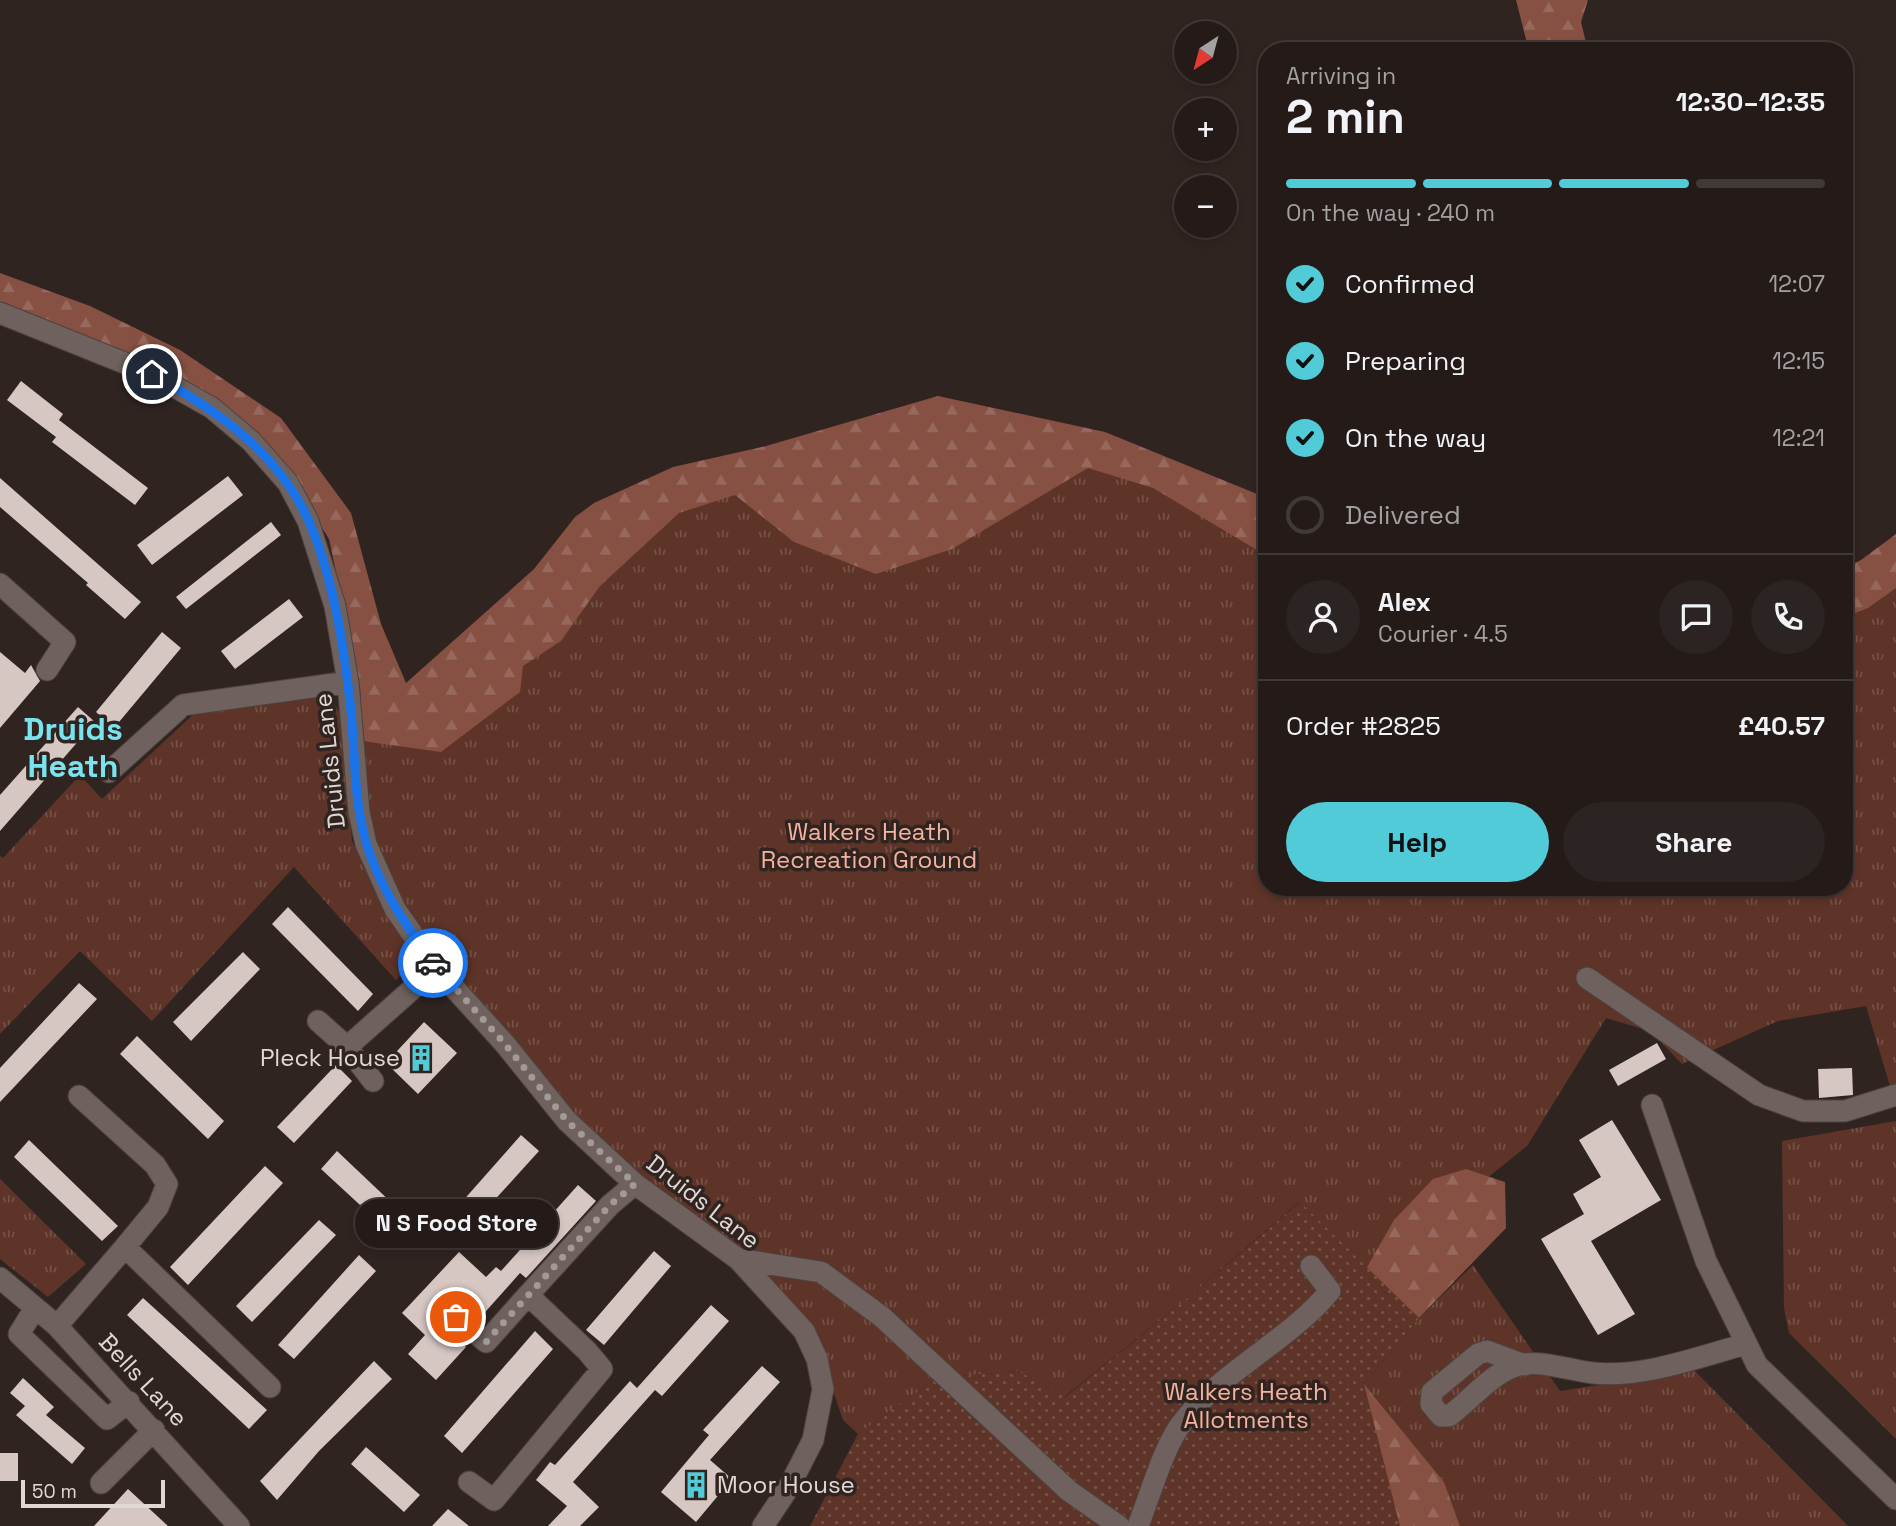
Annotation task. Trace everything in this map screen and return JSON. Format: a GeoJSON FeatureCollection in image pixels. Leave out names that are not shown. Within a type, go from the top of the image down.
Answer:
{"type":"FeatureCollection","features":[{"type":"Feature","properties":{"kind":"street","name":"Druids Lane"},"geometry":{"type":"LineString","coordinates":[[0,313],[152,374],[212,408],[251,441],[288,483],[308,521],[335,606],[348,682],[359,812],[366,844],[394,909],[436,968],[505,1044],[567,1121],[635,1184],[738,1259],[804,1331],[817,1359],[823,1389],[813,1440],[789,1487],[763,1526]]}},
{"type":"Feature","properties":{"kind":"street"},"geometry":{"type":"LineString","coordinates":[[0,584],[65,642],[47,670]]}},
{"type":"Feature","properties":{"kind":"street"},"geometry":{"type":"LineString","coordinates":[[109,772],[183,705],[348,682]]}},
{"type":"Feature","properties":{"kind":"street"},"geometry":{"type":"LineString","coordinates":[[347,1047],[436,968]]}},
{"type":"Feature","properties":{"kind":"street"},"geometry":{"type":"LineString","coordinates":[[1587,978],[1759,1095],[1803,1111],[1845,1111],[1896,1095]]}},
{"type":"Feature","properties":{"kind":"street"},"geometry":{"type":"LineString","coordinates":[[318,1021],[347,1047],[373,1081]]}},
{"type":"Feature","properties":{"kind":"street"},"geometry":{"type":"LineString","coordinates":[[57,1326],[158,1207],[167,1184],[155,1165],[79,1096]]}},
{"type":"Feature","properties":{"kind":"street"},"geometry":{"type":"LineString","coordinates":[[1652,1105],[1706,1261],[1757,1365],[1896,1499]]}},
{"type":"Feature","properties":{"kind":"street"},"geometry":{"type":"LineString","coordinates":[[456,1317],[486,1342],[610,1205],[635,1184]]}},
{"type":"Feature","properties":{"kind":"street"},"geometry":{"type":"LineString","coordinates":[[124,1247],[270,1387]]}},
{"type":"Feature","properties":{"kind":"street"},"geometry":{"type":"LineString","coordinates":[[738,1259],[821,1272],[882,1317],[1069,1491],[1119,1526]]}},
{"type":"Feature","properties":{"kind":"street"},"geometry":{"type":"LineString","coordinates":[[1138,1526],[1177,1430],[1184,1421],[1198,1405],[1314,1311],[1330,1291],[1311,1266]]}},
{"type":"Feature","properties":{"kind":"street","name":"Bells Lane"},"geometry":{"type":"LineString","coordinates":[[0,1278],[57,1326],[129,1402],[239,1526]]}},
{"type":"Feature","properties":{"kind":"street"},"geometry":{"type":"LineString","coordinates":[[469,1482],[494,1500],[601,1369],[528,1295]]}},
{"type":"Feature","properties":{"kind":"street"},"geometry":{"type":"LineString","coordinates":[[36,1308],[19,1334],[107,1419],[129,1402]]}},
{"type":"Feature","properties":{"kind":"street"},"geometry":{"type":"LineString","coordinates":[[1525,1365],[1534,1363],[1595,1373],[1624,1372],[1653,1369],[1746,1344]]}},
{"type":"Feature","properties":{"kind":"street"},"geometry":{"type":"LineString","coordinates":[[101,1483],[154,1430]]}},
{"type":"Feature","properties":{"kind":"green space"},"geometry":{"type":"Polygon","coordinates":[[[1516,0],[1588,0],[1581,22],[1586,42],[1527,42],[1516,0]]]}},
{"type":"Feature","properties":{"kind":"green space"},"geometry":{"type":"Polygon","coordinates":[[[0,273],[90,306],[180,350],[281,418],[351,513],[381,624],[406,683],[534,569],[575,517],[594,503],[673,467],[766,446],[938,396],[1105,432],[1258,494],[1258,551],[1153,488],[1088,468],[952,549],[876,574],[794,542],[735,495],[679,513],[600,586],[561,641],[523,666],[520,692],[441,752],[363,741],[360,687],[329,539],[278,458],[243,423],[0,305],[0,273]]]}},
{"type":"Feature","properties":{"kind":"green space","name":"Walkers Heath Recreation Ground"},"geometry":{"type":"Polygon","coordinates":[[[971,407],[1258,520],[1258,896],[1853,896],[1853,593],[1896,560],[1896,1095],[1893,1096],[1866,1006],[1778,1021],[1682,1064],[1650,1031],[1606,1018],[1527,1146],[1440,1216],[1366,1269],[1299,1202],[1184,1301],[1064,1397],[1018,1371],[937,1378],[858,1434],[843,1420],[811,1326],[599,1141],[439,961],[398,898],[370,831],[363,742],[483,708],[594,503],[971,407]]]}},
{"type":"Feature","properties":{"kind":"green space"},"geometry":{"type":"Polygon","coordinates":[[[1896,534],[1896,588],[1868,608],[1853,614],[1853,564],[1896,534]]]}},
{"type":"Feature","properties":{"kind":"green space"},"geometry":{"type":"Polygon","coordinates":[[[315,695],[335,705],[343,718],[352,841],[415,960],[396,980],[294,867],[152,1021],[80,951],[0,1034],[0,856],[3,858],[80,775],[102,799],[196,712],[315,695]]]}},
{"type":"Feature","properties":{"kind":"green space"},"geometry":{"type":"Polygon","coordinates":[[[1896,1121],[1896,1439],[1789,1333],[1784,1308],[1782,1141],[1896,1121]]]}},
{"type":"Feature","properties":{"kind":"green space"},"geometry":{"type":"Polygon","coordinates":[[[1466,1169],[1505,1182],[1506,1228],[1419,1318],[1366,1269],[1394,1220],[1433,1179],[1466,1169]]]}},
{"type":"Feature","properties":{"kind":"green space"},"geometry":{"type":"Polygon","coordinates":[[[0,1179],[86,1264],[48,1297],[0,1259],[0,1179]]]}},
{"type":"Feature","properties":{"kind":"green space","name":"Walkers Heath Allotments"},"geometry":{"type":"Polygon","coordinates":[[[1300,1202],[1419,1318],[1364,1384],[1400,1526],[810,1526],[858,1434],[937,1378],[1018,1371],[1065,1397],[1184,1301],[1300,1202]]]}},
{"type":"Feature","properties":{"kind":"green space"},"geometry":{"type":"Polygon","coordinates":[[[1473,1265],[1560,1391],[1694,1370],[1848,1526],[1460,1526],[1444,1482],[1364,1384],[1419,1318],[1473,1265]]]}},
{"type":"Feature","properties":{"kind":"green space"},"geometry":{"type":"Polygon","coordinates":[[[1364,1384],[1444,1482],[1460,1526],[1296,1526],[1364,1384]]]}},
{"type":"Feature","properties":{"kind":"building"},"geometry":{"type":"Polygon","coordinates":[[[21,381],[63,414],[59,420],[148,488],[135,505],[52,442],[56,437],[7,400],[21,381]]]}},
{"type":"Feature","properties":{"kind":"building"},"geometry":{"type":"Polygon","coordinates":[[[228,476],[243,495],[152,565],[137,545],[228,476]]]}},
{"type":"Feature","properties":{"kind":"building"},"geometry":{"type":"Polygon","coordinates":[[[0,478],[141,602],[125,619],[86,585],[88,583],[0,507],[0,478]]]}},
{"type":"Feature","properties":{"kind":"building"},"geometry":{"type":"Polygon","coordinates":[[[271,522],[281,535],[186,609],[176,597],[271,522]]]}},
{"type":"Feature","properties":{"kind":"building"},"geometry":{"type":"Polygon","coordinates":[[[289,599],[303,617],[235,669],[221,651],[289,599]]]}},
{"type":"Feature","properties":{"kind":"building"},"geometry":{"type":"Polygon","coordinates":[[[162,632],[181,648],[114,728],[96,712],[162,632]]]}},
{"type":"Feature","properties":{"kind":"building"},"geometry":{"type":"Polygon","coordinates":[[[0,652],[25,673],[31,665],[40,681],[0,728],[0,652]]]}},
{"type":"Feature","properties":{"kind":"building"},"geometry":{"type":"Polygon","coordinates":[[[78,707],[95,722],[0,831],[0,795],[78,707]]]}},
{"type":"Feature","properties":{"kind":"building"},"geometry":{"type":"Polygon","coordinates":[[[288,907],[373,994],[358,1011],[272,924],[288,907]]]}},
{"type":"Feature","properties":{"kind":"building"},"geometry":{"type":"Polygon","coordinates":[[[243,952],[260,969],[191,1041],[173,1022],[243,952]]]}},
{"type":"Feature","properties":{"kind":"building"},"geometry":{"type":"Polygon","coordinates":[[[79,983],[97,999],[0,1102],[0,1068],[79,983]]]}},
{"type":"Feature","properties":{"kind":"building","name":"Pleck House"},"geometry":{"type":"Polygon","coordinates":[[[424,1022],[457,1053],[418,1094],[386,1063],[424,1022]]]}},
{"type":"Feature","properties":{"kind":"building"},"geometry":{"type":"Polygon","coordinates":[[[137,1036],[224,1121],[208,1139],[120,1054],[137,1036]]]}},
{"type":"Feature","properties":{"kind":"building"},"geometry":{"type":"Polygon","coordinates":[[[1657,1043],[1666,1059],[1618,1086],[1609,1070],[1657,1043]]]}},
{"type":"Feature","properties":{"kind":"building"},"geometry":{"type":"Polygon","coordinates":[[[336,1065],[352,1081],[294,1143],[277,1127],[336,1065]]]}},
{"type":"Feature","properties":{"kind":"building"},"geometry":{"type":"Polygon","coordinates":[[[1852,1068],[1853,1095],[1819,1098],[1818,1069],[1852,1068]]]}},
{"type":"Feature","properties":{"kind":"building"},"geometry":{"type":"Polygon","coordinates":[[[1612,1120],[1661,1200],[1591,1241],[1635,1314],[1598,1335],[1541,1239],[1584,1214],[1573,1194],[1601,1177],[1579,1140],[1612,1120]]]}},
{"type":"Feature","properties":{"kind":"building"},"geometry":{"type":"Polygon","coordinates":[[[521,1135],[539,1151],[470,1227],[453,1212],[521,1135]]]}},
{"type":"Feature","properties":{"kind":"building"},"geometry":{"type":"Polygon","coordinates":[[[29,1140],[118,1226],[102,1241],[14,1157],[29,1140]]]}},
{"type":"Feature","properties":{"kind":"building"},"geometry":{"type":"Polygon","coordinates":[[[337,1151],[414,1224],[398,1240],[321,1169],[337,1151]]]}},
{"type":"Feature","properties":{"kind":"building"},"geometry":{"type":"Polygon","coordinates":[[[265,1166],[283,1183],[188,1285],[170,1267],[265,1166]]]}},
{"type":"Feature","properties":{"kind":"building"},"geometry":{"type":"Polygon","coordinates":[[[578,1185],[596,1201],[526,1278],[520,1273],[479,1319],[459,1304],[446,1309],[444,1322],[466,1347],[436,1380],[408,1354],[425,1335],[402,1313],[459,1252],[486,1277],[496,1267],[501,1271],[578,1185]]]}},
{"type":"Feature","properties":{"kind":"building"},"geometry":{"type":"Polygon","coordinates":[[[319,1220],[336,1235],[252,1322],[236,1306],[319,1220]]]}},
{"type":"Feature","properties":{"kind":"building"},"geometry":{"type":"Polygon","coordinates":[[[654,1251],[671,1266],[604,1345],[586,1330],[654,1251]]]}},
{"type":"Feature","properties":{"kind":"building"},"geometry":{"type":"Polygon","coordinates":[[[359,1255],[376,1271],[294,1359],[278,1345],[359,1255]]]}},
{"type":"Feature","properties":{"kind":"building"},"geometry":{"type":"Polygon","coordinates":[[[143,1298],[267,1410],[249,1429],[127,1315],[143,1298]]]}},
{"type":"Feature","properties":{"kind":"building"},"geometry":{"type":"Polygon","coordinates":[[[711,1305],[729,1321],[662,1396],[655,1390],[573,1482],[599,1507],[580,1526],[548,1526],[567,1506],[536,1480],[550,1462],[555,1465],[630,1381],[637,1388],[711,1305]]]}},
{"type":"Feature","properties":{"kind":"building"},"geometry":{"type":"Polygon","coordinates":[[[535,1331],[553,1349],[462,1453],[444,1436],[535,1331]]]}},
{"type":"Feature","properties":{"kind":"building"},"geometry":{"type":"Polygon","coordinates":[[[374,1361],[392,1379],[319,1451],[277,1500],[260,1481],[374,1361]]]}},
{"type":"Feature","properties":{"kind":"building"},"geometry":{"type":"Polygon","coordinates":[[[762,1366],[780,1382],[710,1460],[732,1479],[696,1522],[661,1492],[709,1435],[703,1430],[762,1366]]]}},
{"type":"Feature","properties":{"kind":"building"},"geometry":{"type":"Polygon","coordinates":[[[23,1378],[54,1407],[46,1415],[85,1448],[72,1464],[16,1415],[25,1406],[10,1393],[23,1378]]]}},
{"type":"Feature","properties":{"kind":"building"},"geometry":{"type":"Polygon","coordinates":[[[366,1447],[420,1495],[404,1512],[351,1464],[366,1447]]]}},
{"type":"Feature","properties":{"kind":"building"},"geometry":{"type":"Polygon","coordinates":[[[0,1453],[18,1453],[18,1481],[0,1481],[0,1453]]]}},
{"type":"Feature","properties":{"kind":"building"},"geometry":{"type":"Polygon","coordinates":[[[128,1489],[168,1526],[94,1526],[128,1489]]]}},
{"type":"Feature","properties":{"kind":"building"},"geometry":{"type":"Polygon","coordinates":[[[448,1509],[469,1526],[432,1526],[448,1509]]]}},
{"type":"Feature","properties":{"kind":"way so far"},"geometry":{"type":"LineString","coordinates":[[433,963],[505,1044],[567,1121],[635,1184],[610,1205],[486,1342],[456,1317]]}},
{"type":"Feature","properties":{"kind":"place","name":"Pleck House"},"geometry":{"type":"Point","coordinates":[421,1058]}},
{"type":"Feature","properties":{"kind":"place","name":"N S Food Store"},"geometry":{"type":"Point","coordinates":[456,1317]}},
{"type":"Feature","properties":{"kind":"place","name":"Moor House"},"geometry":{"type":"Point","coordinates":[696,1485]}},
{"type":"Feature","properties":{"kind":"district","name":"Druids Heath"},"geometry":{"type":"Point","coordinates":[73,748]}},
{"type":"Feature","properties":{"kind":"route"},"geometry":{"type":"LineString","coordinates":[[152,374],[212,408],[251,441],[288,483],[308,521],[335,606],[348,682],[359,812],[366,844],[394,909],[433,963]]}}]}
